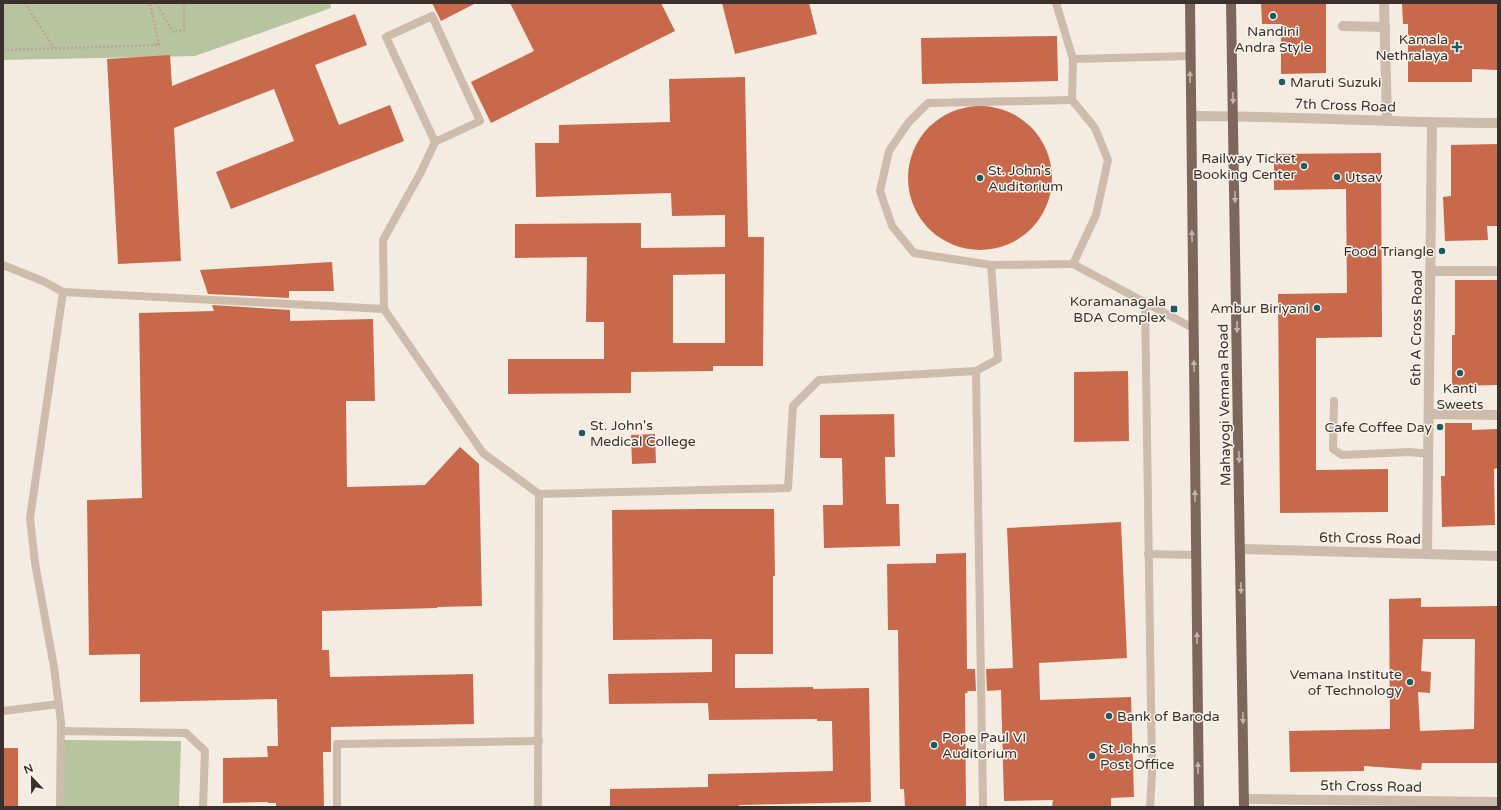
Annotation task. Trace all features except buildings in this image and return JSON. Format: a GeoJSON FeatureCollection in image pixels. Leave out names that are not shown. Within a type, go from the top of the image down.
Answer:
{"type":"FeatureCollection","features":[{"type":"Feature","properties":{"kind":"main road","name":"Mahayogi Vemana Road"},"geometry":{"type":"LineString","coordinates":[[1190,3],[1199,807]]}},
{"type":"Feature","properties":{"kind":"main road","name":"Mahayogi Vemana Road"},"geometry":{"type":"LineString","coordinates":[[1231,3],[1244,803]]}},
{"type":"Feature","properties":{"kind":"street"},"geometry":{"type":"LineString","coordinates":[[1384,3],[1387,120]]}},
{"type":"Feature","properties":{"kind":"street"},"geometry":{"type":"LineString","coordinates":[[1343,26],[1384,27]]}},
{"type":"Feature","properties":{"kind":"street","name":"7th Cross Road"},"geometry":{"type":"LineString","coordinates":[[1191,116],[1387,120],[1432,123],[1498,123]]}},
{"type":"Feature","properties":{"kind":"street","name":"6th A Cross Road"},"geometry":{"type":"LineString","coordinates":[[1427,554],[1432,123]]}},
{"type":"Feature","properties":{"kind":"street"},"geometry":{"type":"LineString","coordinates":[[1431,270],[1498,272]]}},
{"type":"Feature","properties":{"kind":"street"},"geometry":{"type":"LineString","coordinates":[[1429,414],[1498,415]]}},
{"type":"Feature","properties":{"kind":"street","name":"6th Cross Road"},"geometry":{"type":"LineString","coordinates":[[1241,549],[1498,556]]}},
{"type":"Feature","properties":{"kind":"street","name":"5th Cross Road"},"geometry":{"type":"LineString","coordinates":[[1244,803],[1498,802]]}},
{"type":"Feature","properties":{"kind":"lane"},"geometry":{"type":"LineString","coordinates":[[1056,3],[1072,59],[1072,100],[1095,128],[1108,160],[1096,215],[1073,264]]}},
{"type":"Feature","properties":{"kind":"lane"},"geometry":{"type":"LineString","coordinates":[[435,142],[386,36],[432,16],[480,122],[435,142],[421,172],[382,240],[384,309],[483,453],[539,494],[788,488],[793,406],[819,380],[976,371],[998,359],[991,265]]}},
{"type":"Feature","properties":{"kind":"lane"},"geometry":{"type":"LineString","coordinates":[[1072,59],[1190,56]]}},
{"type":"Feature","properties":{"kind":"lane"},"geometry":{"type":"LineString","coordinates":[[1072,100],[928,103],[908,123],[889,151],[880,191],[892,226],[914,253],[991,265],[1073,264],[1146,301],[1193,328]]}},
{"type":"Feature","properties":{"kind":"lane"},"geometry":{"type":"LineString","coordinates":[[3,264],[63,292],[384,309]]}},
{"type":"Feature","properties":{"kind":"lane"},"geometry":{"type":"LineString","coordinates":[[60,807],[61,731],[59,704],[54,667],[35,563],[30,518],[63,292]]}},
{"type":"Feature","properties":{"kind":"lane"},"geometry":{"type":"LineString","coordinates":[[1146,301],[1148,554],[1152,774],[1150,807]]}},
{"type":"Feature","properties":{"kind":"lane"},"geometry":{"type":"LineString","coordinates":[[976,371],[983,807]]}},
{"type":"Feature","properties":{"kind":"lane"},"geometry":{"type":"LineString","coordinates":[[1334,401],[1333,449],[1342,454],[1409,452],[1429,454]]}},
{"type":"Feature","properties":{"kind":"lane"},"geometry":{"type":"LineString","coordinates":[[538,807],[539,494]]}},
{"type":"Feature","properties":{"kind":"lane"},"geometry":{"type":"LineString","coordinates":[[1148,554],[1196,555]]}},
{"type":"Feature","properties":{"kind":"lane"},"geometry":{"type":"LineString","coordinates":[[3,711],[59,704]]}},
{"type":"Feature","properties":{"kind":"lane"},"geometry":{"type":"LineString","coordinates":[[61,731],[186,733],[205,750],[204,807]]}},
{"type":"Feature","properties":{"kind":"lane"},"geometry":{"type":"LineString","coordinates":[[337,807],[337,744],[539,741]]}},
{"type":"Feature","properties":{"kind":"path"},"geometry":{"type":"LineString","coordinates":[[25,3],[54,48]]}},
{"type":"Feature","properties":{"kind":"path"},"geometry":{"type":"LineString","coordinates":[[3,50],[159,44],[150,3]]}},
{"type":"Feature","properties":{"kind":"path"},"geometry":{"type":"LineString","coordinates":[[156,3],[173,32],[184,30],[184,3]]}},
{"type":"Feature","properties":{"kind":"green space"},"geometry":{"type":"Polygon","coordinates":[[[3,3],[330,3],[331,8],[195,56],[3,60],[3,3]]]}},
{"type":"Feature","properties":{"kind":"green space"},"geometry":{"type":"Polygon","coordinates":[[[63,740],[181,741],[179,807],[62,807],[63,740]]]}},
{"type":"Feature","properties":{"kind":"place","name":"Nandini Andra Style"},"geometry":{"type":"Point","coordinates":[1273,16]}},
{"type":"Feature","properties":{"kind":"place","name":"Kamala Nethralaya"},"geometry":{"type":"Point","coordinates":[1457,47]}},
{"type":"Feature","properties":{"kind":"place","name":"Maruti Suzuki"},"geometry":{"type":"Point","coordinates":[1282,82]}},
{"type":"Feature","properties":{"kind":"place","name":"Railway Ticket Booking Center"},"geometry":{"type":"Point","coordinates":[1304,166]}},
{"type":"Feature","properties":{"kind":"place","name":"Utsav"},"geometry":{"type":"Point","coordinates":[1337,177]}},
{"type":"Feature","properties":{"kind":"place","name":"St. John's Auditorium"},"geometry":{"type":"Point","coordinates":[980,178]}},
{"type":"Feature","properties":{"kind":"place","name":"Food Triangle"},"geometry":{"type":"Point","coordinates":[1442,251]}},
{"type":"Feature","properties":{"kind":"place","name":"Ambur Biriyani"},"geometry":{"type":"Point","coordinates":[1317,308]}},
{"type":"Feature","properties":{"kind":"place","name":"Koramanagala BDA Complex"},"geometry":{"type":"Point","coordinates":[1174,309]}},
{"type":"Feature","properties":{"kind":"place","name":"Kanti Sweets"},"geometry":{"type":"Point","coordinates":[1460,373]}},
{"type":"Feature","properties":{"kind":"place","name":"Cafe Coffee Day"},"geometry":{"type":"Point","coordinates":[1440,427]}},
{"type":"Feature","properties":{"kind":"place","name":"St. John's Medical College"},"geometry":{"type":"Point","coordinates":[582,433]}},
{"type":"Feature","properties":{"kind":"place","name":"Vemana Institute of Technology"},"geometry":{"type":"Point","coordinates":[1410,682]}},
{"type":"Feature","properties":{"kind":"place","name":"Bank of Baroda"},"geometry":{"type":"Point","coordinates":[1109,716]}},
{"type":"Feature","properties":{"kind":"place","name":"Pope Paul VI Auditorium"},"geometry":{"type":"Point","coordinates":[934,745]}},
{"type":"Feature","properties":{"kind":"place","name":"St Johns Post Office"},"geometry":{"type":"Point","coordinates":[1092,756]}}]}
